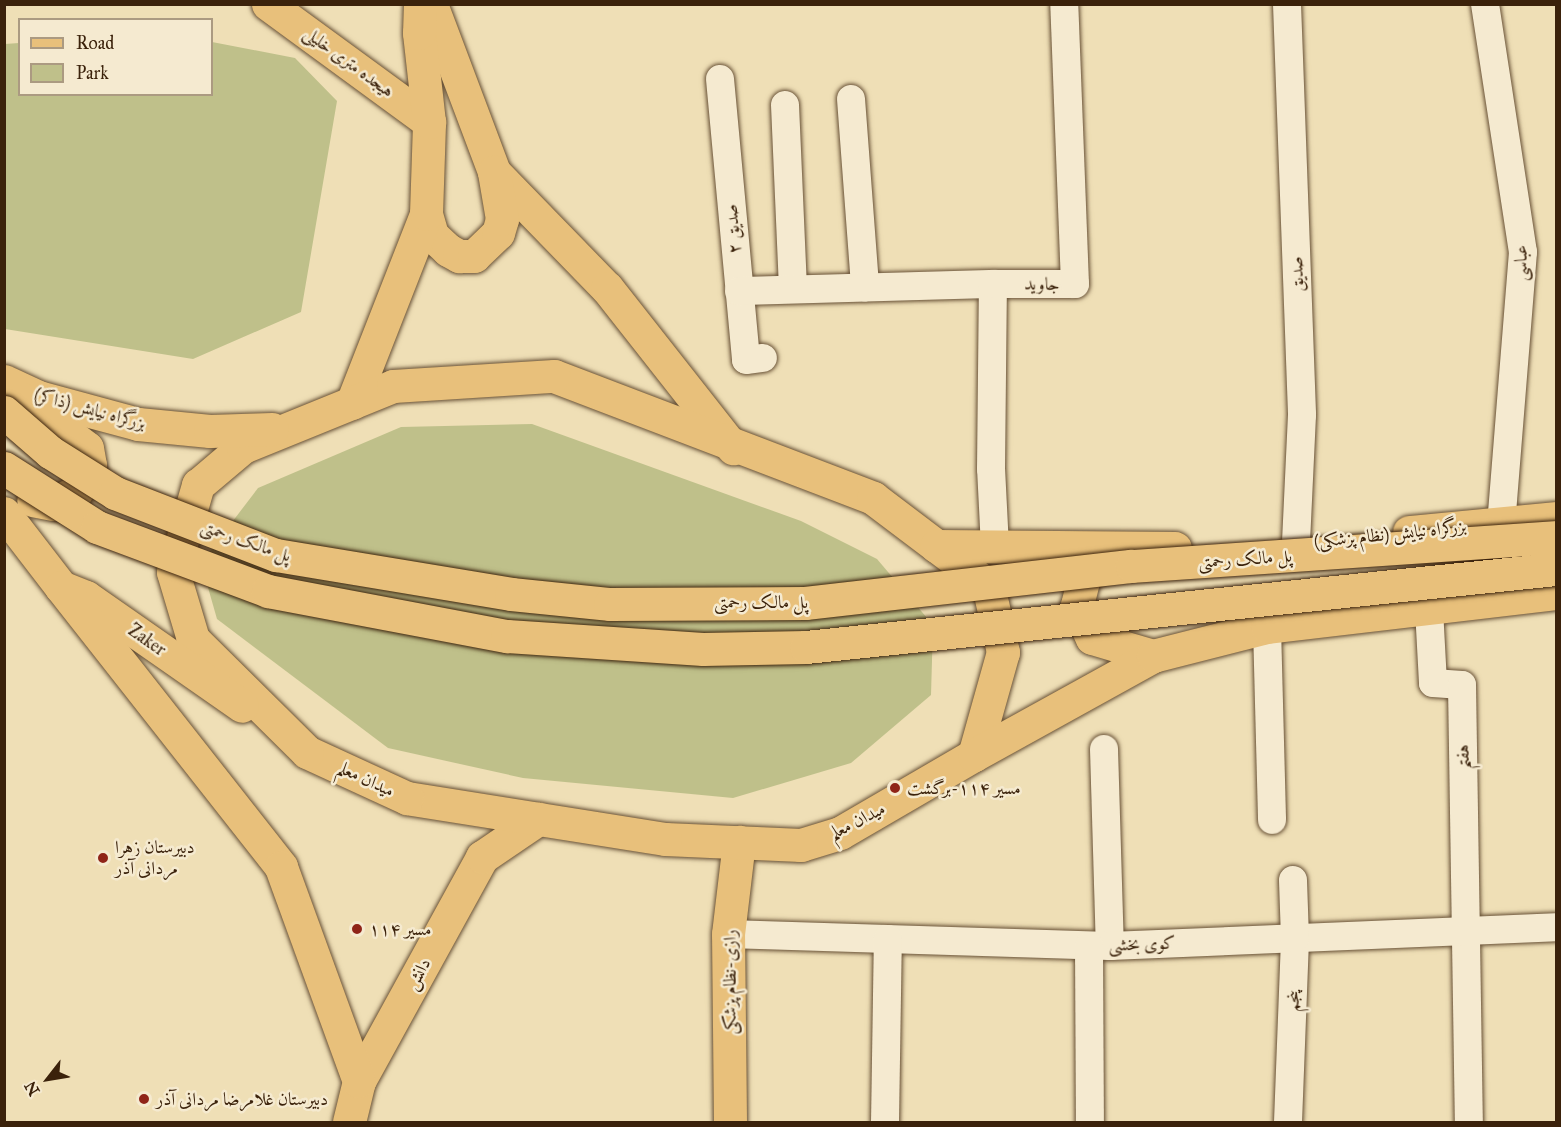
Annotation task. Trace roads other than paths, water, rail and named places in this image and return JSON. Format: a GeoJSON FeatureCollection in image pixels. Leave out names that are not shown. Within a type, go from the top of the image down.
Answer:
{"type":"FeatureCollection","features":[{"type":"Feature","properties":{"kind":"main road","name":"هیجده متری خلیلی"},"geometry":{"type":"LineString","coordinates":[[268,4],[429,122]]}},
{"type":"Feature","properties":{"kind":"main road"},"geometry":{"type":"LineString","coordinates":[[420,4],[419,33],[429,122],[426,214],[432,235],[448,250],[459,256],[479,252],[498,233],[502,219],[494,172],[431,4]]}},
{"type":"Feature","properties":{"kind":"main road"},"geometry":{"type":"LineString","coordinates":[[494,172],[607,288],[733,448]]}},
{"type":"Feature","properties":{"kind":"main road"},"geometry":{"type":"LineString","coordinates":[[352,403],[426,214]]}},
{"type":"Feature","properties":{"kind":"main road","name":"میدان معلم"},"geometry":{"type":"LineString","coordinates":[[554,376],[733,448],[873,498],[988,585],[1003,652],[974,755],[840,833],[801,845],[665,839],[407,798],[307,752],[193,639],[173,572],[198,485],[243,447],[393,386],[554,376]]}},
{"type":"Feature","properties":{"kind":"main road","name":"بزرگراه نیایش (ذاکر)"},"geometry":{"type":"LineString","coordinates":[[4,381],[38,397],[138,424],[210,431],[286,429]]}},
{"type":"Feature","properties":{"kind":"main road"},"geometry":{"type":"LineString","coordinates":[[4,387],[87,448],[90,465],[77,491],[53,504],[4,493]]}},
{"type":"Feature","properties":{"kind":"main road","name":"پل مالک رحمتی"},"geometry":{"type":"LineString","coordinates":[[4,412],[50,452],[115,493],[276,555],[511,594],[610,604],[805,603],[1132,566],[1557,537]]}},
{"type":"Feature","properties":{"kind":"main road"},"geometry":{"type":"LineString","coordinates":[[4,468],[98,527],[268,591],[507,636],[691,648],[817,646],[1557,569]]}},
{"type":"Feature","properties":{"kind":"main road","name":"Zaker"},"geometry":{"type":"LineString","coordinates":[[4,513],[61,587],[86,597],[307,752]]}},
{"type":"Feature","properties":{"kind":"main road","name":"بزرگراه نیایش (نظام پزشکی)"},"geometry":{"type":"LineString","coordinates":[[936,546],[1046,545],[1143,550],[1296,543],[1557,518]]}},
{"type":"Feature","properties":{"kind":"main road"},"geometry":{"type":"LineString","coordinates":[[1143,550],[1085,573],[1077,605],[1092,638],[1153,656]]}},
{"type":"Feature","properties":{"kind":"main road"},"geometry":{"type":"LineString","coordinates":[[61,587],[281,867],[358,1081]]}},
{"type":"Feature","properties":{"kind":"main road"},"geometry":{"type":"LineString","coordinates":[[974,755],[1153,656],[1268,627],[1557,593]]}},
{"type":"Feature","properties":{"kind":"main road","name":"دانش"},"geometry":{"type":"LineString","coordinates":[[349,1122],[358,1081],[482,857],[538,819]]}},
{"type":"Feature","properties":{"kind":"main road","name":"رازی-نظام پزشکی"},"geometry":{"type":"LineString","coordinates":[[730,1122],[728,934],[739,842]]}},
{"type":"Feature","properties":{"kind":"street","name":"جاوید"},"geometry":{"type":"LineString","coordinates":[[993,284],[1075,284],[1064,4]]}},
{"type":"Feature","properties":{"kind":"street","name":"صدیق"},"geometry":{"type":"LineString","coordinates":[[1287,4],[1302,415],[1296,543]]}},
{"type":"Feature","properties":{"kind":"street","name":"عباسی"},"geometry":{"type":"LineString","coordinates":[[1485,4],[1523,252],[1501,523]]}},
{"type":"Feature","properties":{"kind":"street","name":"صدیق ۲"},"geometry":{"type":"LineString","coordinates":[[720,79],[746,360],[764,358]]}},
{"type":"Feature","properties":{"kind":"street"},"geometry":{"type":"LineString","coordinates":[[851,99],[865,287]]}},
{"type":"Feature","properties":{"kind":"street"},"geometry":{"type":"LineString","coordinates":[[785,105],[794,289]]}},
{"type":"Feature","properties":{"kind":"street"},"geometry":{"type":"LineString","coordinates":[[739,291],[993,284],[991,470],[995,547]]}},
{"type":"Feature","properties":{"kind":"street","name":"هفتم"},"geometry":{"type":"LineString","coordinates":[[1429,609],[1432,683],[1462,685],[1465,932]]}},
{"type":"Feature","properties":{"kind":"street"},"geometry":{"type":"LineString","coordinates":[[1268,627],[1272,820]]}},
{"type":"Feature","properties":{"kind":"street"},"geometry":{"type":"LineString","coordinates":[[1090,1122],[1100,946],[1104,749]]}},
{"type":"Feature","properties":{"kind":"street","name":"پنجم"},"geometry":{"type":"LineString","coordinates":[[1287,1122],[1295,938],[1293,880]]}},
{"type":"Feature","properties":{"kind":"street","name":"کوی بخشی"},"geometry":{"type":"LineString","coordinates":[[728,934],[1100,946],[1557,927]]}},
{"type":"Feature","properties":{"kind":"street"},"geometry":{"type":"LineString","coordinates":[[1465,932],[1469,1122]]}},
{"type":"Feature","properties":{"kind":"street"},"geometry":{"type":"LineString","coordinates":[[885,1122],[888,939]]}},
{"type":"Feature","properties":{"kind":"place","name":"مسیر ۱۱۴-برگشت"},"geometry":{"type":"Point","coordinates":[895,788]}},
{"type":"Feature","properties":{"kind":"place","name":"دبیرستان زهرا مردانی آذر"},"geometry":{"type":"Point","coordinates":[103,858]}},
{"type":"Feature","properties":{"kind":"place","name":"مسیر ۱۱۴"},"geometry":{"type":"Point","coordinates":[357,929]}},
{"type":"Feature","properties":{"kind":"place","name":"دبیرستان غلامرضا مردانی آذر"},"geometry":{"type":"Point","coordinates":[144,1099]}}]}
